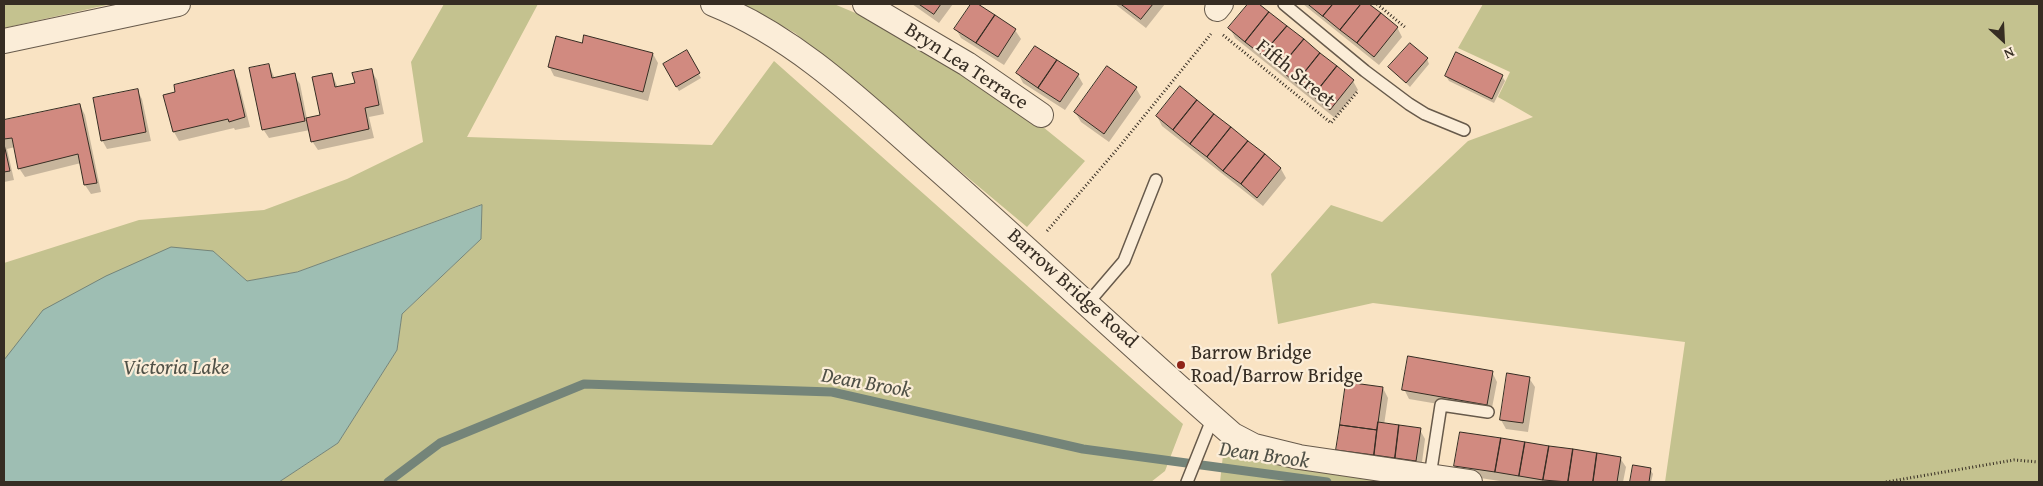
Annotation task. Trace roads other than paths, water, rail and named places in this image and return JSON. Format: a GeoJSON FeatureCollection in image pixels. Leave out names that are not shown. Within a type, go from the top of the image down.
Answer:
{"type":"FeatureCollection","features":[{"type":"Feature","properties":{"kind":"street"},"geometry":{"type":"LineString","coordinates":[[4,41],[178,4]]}},
{"type":"Feature","properties":{"kind":"street","name":"Barrow Bridge Road"},"geometry":{"type":"LineString","coordinates":[[713,4],[730,11],[783,41],[838,82],[1088,303],[1209,428],[1233,434],[1254,446],[1299,457],[1470,482]]}},
{"type":"Feature","properties":{"kind":"street","name":"Bryn Lea Terrace"},"geometry":{"type":"LineString","coordinates":[[865,4],[967,64],[1041,115]]}},
{"type":"Feature","properties":{"kind":"lane"},"geometry":{"type":"LineString","coordinates":[[1284,4],[1371,76],[1425,114],[1464,130]]}},
{"type":"Feature","properties":{"kind":"lane"},"geometry":{"type":"LineString","coordinates":[[1088,303],[1124,261],[1156,180]]}},
{"type":"Feature","properties":{"kind":"lane"},"geometry":{"type":"LineString","coordinates":[[1430,476],[1441,405],[1488,412]]}},
{"type":"Feature","properties":{"kind":"lane"},"geometry":{"type":"LineString","coordinates":[[1188,479],[1209,428]]}},
{"type":"Feature","properties":{"kind":"water","name":"Victoria Lake"},"geometry":{"type":"Polygon","coordinates":[[[482,205],[481,239],[402,314],[397,350],[338,443],[279,482],[4,482],[4,360],[43,310],[106,276],[171,247],[213,251],[247,281],[297,272],[482,205]]]}},
{"type":"Feature","properties":{"kind":"waterway","name":"Dean Brook"},"geometry":{"type":"LineString","coordinates":[[388,482],[440,443],[584,384],[832,392],[1083,449],[1327,482]]}},
{"type":"Feature","properties":{"kind":"place","name":"Barrow Bridge Road/Barrow Bridge"},"geometry":{"type":"Point","coordinates":[1181,365]}}]}
